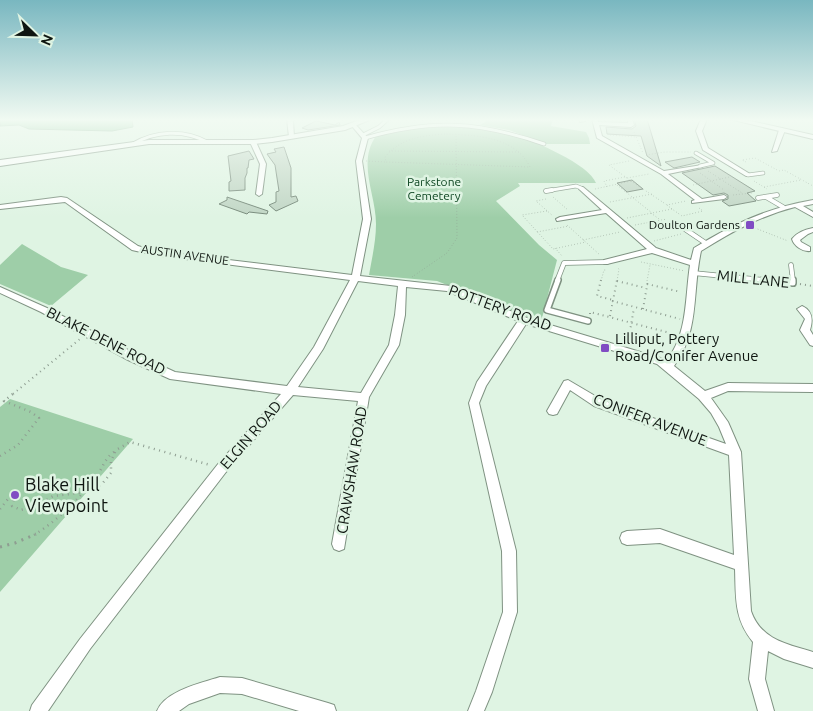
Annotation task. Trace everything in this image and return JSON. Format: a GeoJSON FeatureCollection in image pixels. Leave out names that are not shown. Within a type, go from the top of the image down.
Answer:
{"type":"FeatureCollection","features":[{"type":"Feature","properties":{"kind":"main road"},"geometry":{"type":"LineString","coordinates":[[0,163],[76,152]]}},
{"type":"Feature","properties":{"kind":"street"},"geometry":{"type":"LineString","coordinates":[[258,152],[263,164],[259,194]]}},
{"type":"Feature","properties":{"kind":"street","name":"ELGIN ROAD"},"geometry":{"type":"LineString","coordinates":[[38,711],[85,644],[222,468],[290,391],[318,349],[356,278],[367,219],[359,161],[361,152]]}},
{"type":"Feature","properties":{"kind":"street"},"geometry":{"type":"LineString","coordinates":[[624,152],[662,172],[682,187],[695,202],[725,194]]}},
{"type":"Feature","properties":{"kind":"street"},"geometry":{"type":"LineString","coordinates":[[710,152],[748,175]]}},
{"type":"Feature","properties":{"kind":"street"},"geometry":{"type":"LineString","coordinates":[[730,165],[746,162]]}},
{"type":"Feature","properties":{"kind":"street"},"geometry":{"type":"LineString","coordinates":[[662,172],[691,168],[700,170]]}},
{"type":"Feature","properties":{"kind":"street"},"geometry":{"type":"LineString","coordinates":[[583,189],[653,250],[693,263]]}},
{"type":"Feature","properties":{"kind":"street","name":"AUSTIN AVENUE"},"geometry":{"type":"LineString","coordinates":[[0,207],[62,199],[68,200],[135,248],[154,253],[356,278]]}},
{"type":"Feature","properties":{"kind":"street"},"geometry":{"type":"LineString","coordinates":[[668,366],[681,348],[684,336],[691,295],[693,263],[697,250],[751,218],[783,207],[813,202]]}},
{"type":"Feature","properties":{"kind":"street"},"geometry":{"type":"LineString","coordinates":[[796,205],[813,215]]}},
{"type":"Feature","properties":{"kind":"street"},"geometry":{"type":"LineString","coordinates":[[560,219],[608,211]]}},
{"type":"Feature","properties":{"kind":"street"},"geometry":{"type":"LineString","coordinates":[[810,251],[797,243],[796,239],[813,230]]}},
{"type":"Feature","properties":{"kind":"street"},"geometry":{"type":"LineString","coordinates":[[609,262],[653,250]]}},
{"type":"Feature","properties":{"kind":"street","name":"POTTERY ROAD"},"geometry":{"type":"LineString","coordinates":[[356,278],[448,288],[524,320],[661,361],[703,396]]}},
{"type":"Feature","properties":{"kind":"street","name":"CRAWSHAW ROAD"},"geometry":{"type":"LineString","coordinates":[[340,544],[364,397],[394,345],[400,315],[402,284]]}},
{"type":"Feature","properties":{"kind":"street","name":"BLAKE DENE ROAD"},"geometry":{"type":"LineString","coordinates":[[0,290],[20,298],[88,332],[132,357],[174,376],[290,391],[364,397]]}},
{"type":"Feature","properties":{"kind":"street"},"geometry":{"type":"LineString","coordinates":[[802,309],[811,320],[804,330],[813,343]]}},
{"type":"Feature","properties":{"kind":"street"},"geometry":{"type":"LineString","coordinates":[[476,711],[510,612],[509,551],[474,403],[481,385],[524,320]]}},
{"type":"Feature","properties":{"kind":"street","name":"CONIFER AVENUE"},"geometry":{"type":"LineString","coordinates":[[553,411],[568,384],[598,403],[735,452]]}},
{"type":"Feature","properties":{"kind":"street"},"geometry":{"type":"LineString","coordinates":[[703,396],[728,387],[813,388]]}},
{"type":"Feature","properties":{"kind":"street","name":"CONIFER AVENUE"},"geometry":{"type":"LineString","coordinates":[[703,396],[715,410],[724,425],[735,452],[744,611],[749,626],[761,640]]}},
{"type":"Feature","properties":{"kind":"street"},"geometry":{"type":"LineString","coordinates":[[626,538],[660,536],[740,564]]}},
{"type":"Feature","properties":{"kind":"street"},"geometry":{"type":"LineString","coordinates":[[766,711],[757,679],[761,640],[784,651],[813,660]]}},
{"type":"Feature","properties":{"kind":"street"},"geometry":{"type":"LineString","coordinates":[[165,711],[184,697],[220,685],[242,686],[328,711]]}},
{"type":"Feature","properties":{"kind":"lane"},"geometry":{"type":"LineString","coordinates":[[696,153],[713,163],[700,170]]}},
{"type":"Feature","properties":{"kind":"lane"},"geometry":{"type":"LineString","coordinates":[[748,175],[763,173]]}},
{"type":"Feature","properties":{"kind":"lane"},"geometry":{"type":"LineString","coordinates":[[546,191],[576,186],[583,189]]}},
{"type":"Feature","properties":{"kind":"lane"},"geometry":{"type":"LineString","coordinates":[[758,198],[777,195]]}},
{"type":"Feature","properties":{"kind":"lane"},"geometry":{"type":"LineString","coordinates":[[766,197],[783,207]]}},
{"type":"Feature","properties":{"kind":"lane"},"geometry":{"type":"LineString","coordinates":[[673,219],[688,232],[707,244]]}},
{"type":"Feature","properties":{"kind":"lane"},"geometry":{"type":"LineString","coordinates":[[588,321],[547,310],[564,263],[609,262]]}},
{"type":"Feature","properties":{"kind":"lane"},"geometry":{"type":"LineString","coordinates":[[791,265],[793,283]]}},
{"type":"Feature","properties":{"kind":"lane","name":"MILL LANE"},"geometry":{"type":"LineString","coordinates":[[693,273],[793,283]]}},
{"type":"Feature","properties":{"kind":"path"},"geometry":{"type":"LineString","coordinates":[[386,162],[385,157],[387,152]]}},
{"type":"Feature","properties":{"kind":"path"},"geometry":{"type":"LineString","coordinates":[[402,284],[447,253],[457,238],[456,152]]}},
{"type":"Feature","properties":{"kind":"path"},"geometry":{"type":"LineString","coordinates":[[359,161],[530,167],[526,158],[519,152]]}},
{"type":"Feature","properties":{"kind":"path"},"geometry":{"type":"LineString","coordinates":[[643,152],[644,155],[664,152]]}},
{"type":"Feature","properties":{"kind":"path"},"geometry":{"type":"LineString","coordinates":[[671,152],[696,153]]}},
{"type":"Feature","properties":{"kind":"path"},"geometry":{"type":"LineString","coordinates":[[746,162],[742,160],[755,158],[779,171],[784,170],[813,186]]}},
{"type":"Feature","properties":{"kind":"path"},"geometry":{"type":"LineString","coordinates":[[641,160],[609,165],[682,216]]}},
{"type":"Feature","properties":{"kind":"path"},"geometry":{"type":"LineString","coordinates":[[700,170],[720,178],[744,194],[733,196]]}},
{"type":"Feature","properties":{"kind":"path"},"geometry":{"type":"LineString","coordinates":[[700,170],[725,194]]}},
{"type":"Feature","properties":{"kind":"path"},"geometry":{"type":"LineString","coordinates":[[607,187],[604,181],[662,172]]}},
{"type":"Feature","properties":{"kind":"path"},"geometry":{"type":"LineString","coordinates":[[682,187],[734,176]]}},
{"type":"Feature","properties":{"kind":"path"},"geometry":{"type":"LineString","coordinates":[[764,187],[802,180]]}},
{"type":"Feature","properties":{"kind":"path"},"geometry":{"type":"LineString","coordinates":[[583,189],[607,187],[631,181]]}},
{"type":"Feature","properties":{"kind":"path"},"geometry":{"type":"LineString","coordinates":[[617,185],[660,220]]}},
{"type":"Feature","properties":{"kind":"path"},"geometry":{"type":"LineString","coordinates":[[600,204],[652,194]]}},
{"type":"Feature","properties":{"kind":"path"},"geometry":{"type":"LineString","coordinates":[[576,217],[553,197],[536,201],[619,269],[609,317]]}},
{"type":"Feature","properties":{"kind":"path"},"geometry":{"type":"LineString","coordinates":[[583,240],[703,211],[695,202],[667,205]]}},
{"type":"Feature","properties":{"kind":"path"},"geometry":{"type":"LineString","coordinates":[[618,220],[672,209]]}},
{"type":"Feature","properties":{"kind":"path"},"geometry":{"type":"LineString","coordinates":[[548,211],[522,215],[553,249],[586,242]]}},
{"type":"Feature","properties":{"kind":"path"},"geometry":{"type":"LineString","coordinates":[[751,218],[758,222],[755,228],[797,243]]}},
{"type":"Feature","properties":{"kind":"path"},"geometry":{"type":"LineString","coordinates":[[537,232],[568,226]]}},
{"type":"Feature","properties":{"kind":"path"},"geometry":{"type":"LineString","coordinates":[[646,243],[688,232]]}},
{"type":"Feature","properties":{"kind":"path"},"geometry":{"type":"LineString","coordinates":[[624,258],[693,273]]}},
{"type":"Feature","properties":{"kind":"path"},"geometry":{"type":"LineString","coordinates":[[609,262],[609,269],[604,270],[597,296],[687,321]]}},
{"type":"Feature","properties":{"kind":"path"},"geometry":{"type":"LineString","coordinates":[[643,310],[650,264]]}},
{"type":"Feature","properties":{"kind":"path"},"geometry":{"type":"LineString","coordinates":[[616,281],[646,288]]}},
{"type":"Feature","properties":{"kind":"path","name":"MILL LANE"},"geometry":{"type":"LineString","coordinates":[[793,283],[813,286]]}},
{"type":"Feature","properties":{"kind":"path"},"geometry":{"type":"LineString","coordinates":[[647,284],[691,295]]}},
{"type":"Feature","properties":{"kind":"path"},"geometry":{"type":"LineString","coordinates":[[627,350],[634,307]]}},
{"type":"Feature","properties":{"kind":"path"},"geometry":{"type":"LineString","coordinates":[[588,321],[590,312],[684,336]]}},
{"type":"Feature","properties":{"kind":"path"},"geometry":{"type":"LineString","coordinates":[[0,456],[18,445],[39,418],[32,412],[4,401],[88,332]]}},
{"type":"Feature","properties":{"kind":"path"},"geometry":{"type":"LineString","coordinates":[[0,547],[11,546],[44,530],[67,510],[99,474],[101,463],[106,457],[130,442],[222,468]]}},
{"type":"Feature","properties":{"kind":"path"},"geometry":{"type":"LineString","coordinates":[[0,509],[8,499],[15,495],[12,506],[21,510],[37,506],[53,496],[88,492],[102,484],[111,473],[111,461],[116,450]]}},
{"type":"Feature","properties":{"kind":"green space","name":"Parkstone Cemetery"},"geometry":{"type":"Polygon","coordinates":[[[369,152],[556,152],[583,168],[596,183],[518,183],[520,186],[496,201],[539,245],[557,260],[541,322],[437,281],[369,275],[375,243],[376,224],[369,179],[369,152]]]}},
{"type":"Feature","properties":{"kind":"green space"},"geometry":{"type":"Polygon","coordinates":[[[22,244],[61,267],[88,275],[51,306],[0,284],[0,265],[22,244]]]}},
{"type":"Feature","properties":{"kind":"green space"},"geometry":{"type":"Polygon","coordinates":[[[10,399],[133,439],[0,592],[0,407],[10,399]]]}},
{"type":"Feature","properties":{"kind":"building"},"geometry":{"type":"Polygon","coordinates":[[[250,152],[254,159],[249,160],[245,178],[245,190],[229,191],[229,182],[231,181],[228,156],[250,152]]]}},
{"type":"Feature","properties":{"kind":"building"},"geometry":{"type":"Polygon","coordinates":[[[286,152],[291,168],[291,197],[296,196],[298,201],[276,211],[269,205],[276,202],[276,192],[279,191],[275,165],[267,154],[286,152]]]}},
{"type":"Feature","properties":{"kind":"building"},"geometry":{"type":"Polygon","coordinates":[[[646,152],[657,152],[661,166],[647,156],[646,152]]]}},
{"type":"Feature","properties":{"kind":"building"},"geometry":{"type":"Polygon","coordinates":[[[692,157],[700,162],[674,168],[665,162],[692,157]]]}},
{"type":"Feature","properties":{"kind":"building"},"geometry":{"type":"Polygon","coordinates":[[[715,166],[755,191],[747,193],[756,201],[729,206],[722,201],[728,199],[728,195],[724,193],[713,195],[682,173],[715,166]]]}},
{"type":"Feature","properties":{"kind":"building"},"geometry":{"type":"Polygon","coordinates":[[[632,180],[643,189],[627,192],[617,183],[632,180]]]}},
{"type":"Feature","properties":{"kind":"building"},"geometry":{"type":"Polygon","coordinates":[[[227,197],[268,211],[267,214],[249,212],[247,214],[219,204],[227,200],[227,197]]]}},
{"type":"Feature","properties":{"kind":"place","name":"Doulton Gardens"},"geometry":{"type":"Point","coordinates":[750,225]}},
{"type":"Feature","properties":{"kind":"place","name":"Lilliput, Pottery Road/Conifer Avenue"},"geometry":{"type":"Point","coordinates":[605,348]}},
{"type":"Feature","properties":{"kind":"place","name":"Blake Hill Viewpoint"},"geometry":{"type":"Point","coordinates":[15,495]}}]}
